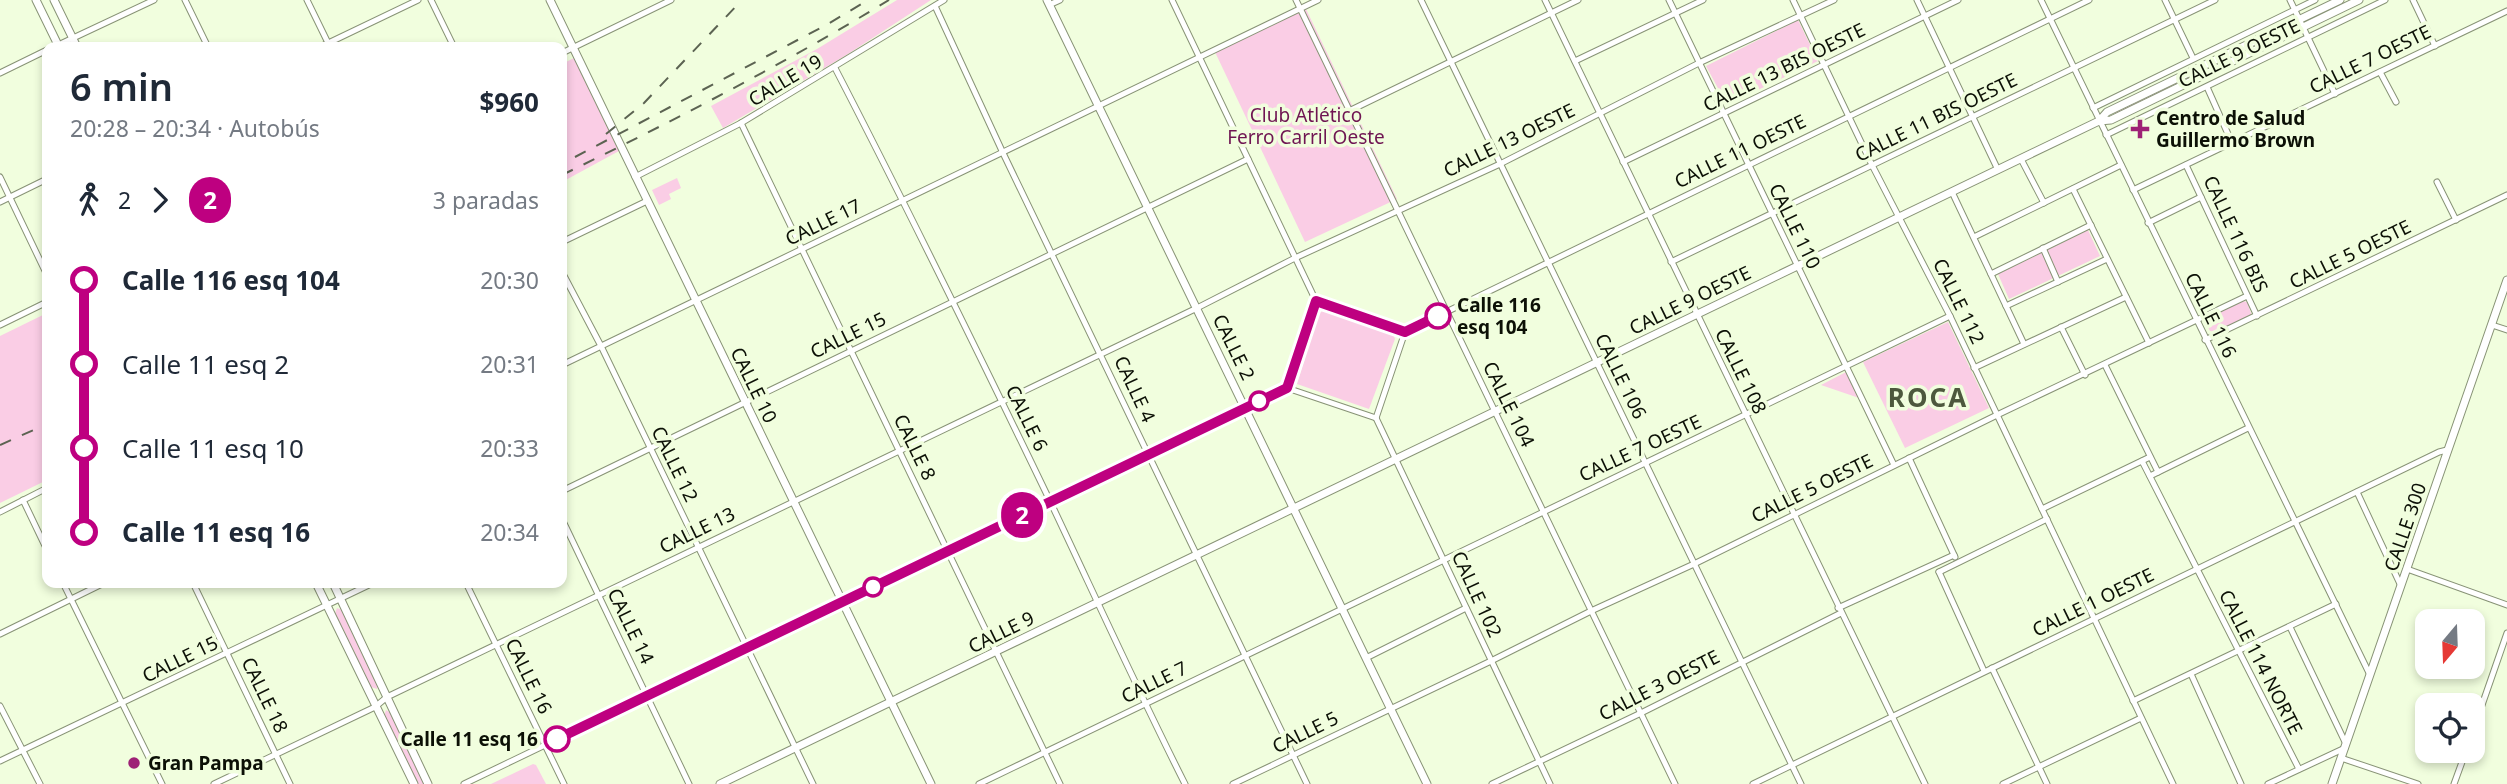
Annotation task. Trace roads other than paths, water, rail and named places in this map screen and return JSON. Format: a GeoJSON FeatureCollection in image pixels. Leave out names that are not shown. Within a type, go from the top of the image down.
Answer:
{"type":"FeatureCollection","features":[{"type":"Feature","properties":{"kind":"main road"},"geometry":{"type":"LineString","coordinates":[[36,0],[55,42]]}},
{"type":"Feature","properties":{"kind":"main road"},"geometry":{"type":"LineString","coordinates":[[54,0],[74,42]]}},
{"type":"Feature","properties":{"kind":"main road","name":"CALLE 10"},"geometry":{"type":"LineString","coordinates":[[550,0],[931,784]]}},
{"type":"Feature","properties":{"kind":"main road","name":"CALLE 9 OESTE"},"geometry":{"type":"LineString","coordinates":[[2301,24],[2340,0]]}},
{"type":"Feature","properties":{"kind":"main road","name":"CALLE 9 OESTE"},"geometry":{"type":"LineString","coordinates":[[1295,508],[2099,121],[2111,120],[2301,24],[2359,0]]}},
{"type":"Feature","properties":{"kind":"main road","name":"CALLE 2"},"geometry":{"type":"LineString","coordinates":[[1048,2],[1427,784]]}},
{"type":"Feature","properties":{"kind":"main road","name":"CALLE 300"},"geometry":{"type":"LineString","coordinates":[[2332,784],[2507,281]]}},
{"type":"Feature","properties":{"kind":"main road","name":"CALLE 9"},"geometry":{"type":"LineString","coordinates":[[720,784],[1295,508]]}},
{"type":"Feature","properties":{"kind":"main road"},"geometry":{"type":"LineString","coordinates":[[319,588],[414,784]]}},
{"type":"Feature","properties":{"kind":"main road"},"geometry":{"type":"LineString","coordinates":[[336,588],[428,784]]}},
{"type":"Feature","properties":{"kind":"street"},"geometry":{"type":"LineString","coordinates":[[65,42],[154,0]]}},
{"type":"Feature","properties":{"kind":"street"},"geometry":{"type":"LineString","coordinates":[[185,0],[206,42]]}},
{"type":"Feature","properties":{"kind":"street"},"geometry":{"type":"LineString","coordinates":[[307,0],[328,42]]}},
{"type":"Feature","properties":{"kind":"street"},"geometry":{"type":"LineString","coordinates":[[335,42],[418,0]]}},
{"type":"Feature","properties":{"kind":"street"},"geometry":{"type":"LineString","coordinates":[[431,0],[452,42]]}},
{"type":"Feature","properties":{"kind":"street"},"geometry":{"type":"LineString","coordinates":[[567,51],[671,0]]}},
{"type":"Feature","properties":{"kind":"street","name":"CALLE 19"},"geometry":{"type":"LineString","coordinates":[[635,177],[741,124],[944,0]]}},
{"type":"Feature","properties":{"kind":"street"},"geometry":{"type":"LineString","coordinates":[[1048,2],[1059,0]]}},
{"type":"Feature","properties":{"kind":"street"},"geometry":{"type":"LineString","coordinates":[[1172,0],[1316,301],[1287,388]]}},
{"type":"Feature","properties":{"kind":"street","name":"CALLE 104"},"geometry":{"type":"LineString","coordinates":[[1296,0],[1675,784]]}},
{"type":"Feature","properties":{"kind":"street","name":"CALLE 17"},"geometry":{"type":"LineString","coordinates":[[567,363],[1318,0]]}},
{"type":"Feature","properties":{"kind":"street","name":"CALLE 106"},"geometry":{"type":"LineString","coordinates":[[1421,0],[1801,784]]}},
{"type":"Feature","properties":{"kind":"street","name":"CALLE 108"},"geometry":{"type":"LineString","coordinates":[[1545,0],[1925,784]]}},
{"type":"Feature","properties":{"kind":"street"},"geometry":{"type":"LineString","coordinates":[[1349,111],[1578,0]]}},
{"type":"Feature","properties":{"kind":"street","name":"CALLE 110"},"geometry":{"type":"LineString","coordinates":[[1669,0],[1894,465]]}},
{"type":"Feature","properties":{"kind":"street"},"geometry":{"type":"LineString","coordinates":[[1575,61],[1703,0]]}},
{"type":"Feature","properties":{"kind":"street","name":"CALLE 112"},"geometry":{"type":"LineString","coordinates":[[1793,0],[1872,165],[1950,316],[2173,784]]}},
{"type":"Feature","properties":{"kind":"street","name":"CALLE 13 OESTE"},"geometry":{"type":"LineString","coordinates":[[1197,308],[1296,258],[1500,164],[1699,63],[1834,0]]}},
{"type":"Feature","properties":{"kind":"street"},"geometry":{"type":"LineString","coordinates":[[1917,0],[1998,170]]}},
{"type":"Feature","properties":{"kind":"street","name":"CALLE 13 BIS OESTE"},"geometry":{"type":"LineString","coordinates":[[1623,162],[1958,0]]}},
{"type":"Feature","properties":{"kind":"street"},"geometry":{"type":"LineString","coordinates":[[2041,0],[2093,108]]}},
{"type":"Feature","properties":{"kind":"street","name":"CALLE 11 OESTE"},"geometry":{"type":"LineString","coordinates":[[1405,332],[2089,0]]}},
{"type":"Feature","properties":{"kind":"street"},"geometry":{"type":"LineString","coordinates":[[2165,0],[2193,58]]}},
{"type":"Feature","properties":{"kind":"street","name":"CALLE 11 BIS OESTE"},"geometry":{"type":"LineString","coordinates":[[1671,262],[2214,0]]}},
{"type":"Feature","properties":{"kind":"street"},"geometry":{"type":"LineString","coordinates":[[2290,0],[2335,94]]}},
{"type":"Feature","properties":{"kind":"street","name":"CALLE 9 OESTE"},"geometry":{"type":"LineString","coordinates":[[2093,108],[2315,0]]}},
{"type":"Feature","properties":{"kind":"street","name":"CALLE 9 OESTE"},"geometry":{"type":"LineString","coordinates":[[2106,135],[2385,0]]}},
{"type":"Feature","properties":{"kind":"street"},"geometry":{"type":"LineString","coordinates":[[2413,0],[2435,46]]}},
{"type":"Feature","properties":{"kind":"street","name":"CALLE 4"},"geometry":{"type":"LineString","coordinates":[[935,6],[1307,784]]}},
{"type":"Feature","properties":{"kind":"street","name":"CALLE 7 OESTE"},"geometry":{"type":"LineString","coordinates":[[2133,190],[2507,11]]}},
{"type":"Feature","properties":{"kind":"street"},"geometry":{"type":"LineString","coordinates":[[0,74],[42,53]]}},
{"type":"Feature","properties":{"kind":"street","name":"CALLE 6"},"geometry":{"type":"LineString","coordinates":[[835,68],[1002,402],[1144,704],[1185,784]]}},
{"type":"Feature","properties":{"kind":"street"},"geometry":{"type":"LineString","coordinates":[[2381,72],[2396,102]]}},
{"type":"Feature","properties":{"kind":"street"},"geometry":{"type":"LineString","coordinates":[[2207,87],[2232,143]]}},
{"type":"Feature","properties":{"kind":"street","name":"CALLE 116"},"geometry":{"type":"LineString","coordinates":[[2093,108],[2370,675]]}},
{"type":"Feature","properties":{"kind":"street","name":"CALLE 8"},"geometry":{"type":"LineString","coordinates":[[741,124],[1060,784]]}},
{"type":"Feature","properties":{"kind":"street","name":"CALLE 15"},"geometry":{"type":"LineString","coordinates":[[567,489],[1248,159]]}},
{"type":"Feature","properties":{"kind":"street"},"geometry":{"type":"LineString","coordinates":[[2021,159],[2043,203]]}},
{"type":"Feature","properties":{"kind":"street"},"geometry":{"type":"LineString","coordinates":[[1974,237],[2121,165]]}},
{"type":"Feature","properties":{"kind":"street","name":"CALLE 116 BIS"},"geometry":{"type":"LineString","coordinates":[[2186,165],[2257,316]]}},
{"type":"Feature","properties":{"kind":"street"},"geometry":{"type":"LineString","coordinates":[[0,177],[42,264]]}},
{"type":"Feature","properties":{"kind":"street"},"geometry":{"type":"LineString","coordinates":[[0,202],[42,181]]}},
{"type":"Feature","properties":{"kind":"street"},"geometry":{"type":"LineString","coordinates":[[2437,182],[2456,219]]}},
{"type":"Feature","properties":{"kind":"street"},"geometry":{"type":"LineString","coordinates":[[2073,189],[2149,344]]}},
{"type":"Feature","properties":{"kind":"street"},"geometry":{"type":"LineString","coordinates":[[1952,192],[2024,344]]}},
{"type":"Feature","properties":{"kind":"street","name":"CALLE 5 OESTE"},"geometry":{"type":"LineString","coordinates":[[2205,340],[2507,195]]}},
{"type":"Feature","properties":{"kind":"street"},"geometry":{"type":"LineString","coordinates":[[2148,223],[2202,197]]}},
{"type":"Feature","properties":{"kind":"street"},"geometry":{"type":"LineString","coordinates":[[567,240],[647,201]]}},
{"type":"Feature","properties":{"kind":"street"},"geometry":{"type":"LineString","coordinates":[[1991,274],[2091,225]]}},
{"type":"Feature","properties":{"kind":"street"},"geometry":{"type":"LineString","coordinates":[[2043,248],[2058,282]]}},
{"type":"Feature","properties":{"kind":"street"},"geometry":{"type":"LineString","coordinates":[[2006,306],[2107,259]]}},
{"type":"Feature","properties":{"kind":"street","name":"CALLE 12"},"geometry":{"type":"LineString","coordinates":[[567,281],[601,346],[813,784]]}},
{"type":"Feature","properties":{"kind":"street","name":"CALLE 5 OESTE"},"geometry":{"type":"LineString","coordinates":[[1391,709],[2247,296]]}},
{"type":"Feature","properties":{"kind":"street"},"geometry":{"type":"LineString","coordinates":[[1974,368],[2126,297]]}},
{"type":"Feature","properties":{"kind":"street"},"geometry":{"type":"LineString","coordinates":[[464,784],[1287,388],[1376,418],[1405,332],[1316,301]]}},
{"type":"Feature","properties":{"kind":"street"},"geometry":{"type":"LineString","coordinates":[[0,325],[42,304]]}},
{"type":"Feature","properties":{"kind":"street","name":"CALLE 13"},"geometry":{"type":"LineString","coordinates":[[214,784],[376,707],[387,696],[1197,308]]}},
{"type":"Feature","properties":{"kind":"street","name":"CALLE 7 OESTE"},"geometry":{"type":"LineString","coordinates":[[1343,608],[1950,316]]}},
{"type":"Feature","properties":{"kind":"street"},"geometry":{"type":"LineString","coordinates":[[2492,325],[2507,330]]}},
{"type":"Feature","properties":{"kind":"street"},"geometry":{"type":"LineString","coordinates":[[2061,327],[2085,374]]}},
{"type":"Feature","properties":{"kind":"street"},"geometry":{"type":"LineString","coordinates":[[2105,365],[2158,472]]}},
{"type":"Feature","properties":{"kind":"street","name":"CALLE 102"},"geometry":{"type":"LineString","coordinates":[[1376,418],[1550,784]]}},
{"type":"Feature","properties":{"kind":"street"},"geometry":{"type":"LineString","coordinates":[[2150,476],[2248,428]]}},
{"type":"Feature","properties":{"kind":"street","name":"CALLE 1 OESTE"},"geometry":{"type":"LineString","coordinates":[[1753,784],[2447,450]]}},
{"type":"Feature","properties":{"kind":"street"},"geometry":{"type":"LineString","coordinates":[[2042,509],[2150,457]]}},
{"type":"Feature","properties":{"kind":"street"},"geometry":{"type":"LineString","coordinates":[[1909,458],[1958,563]]}},
{"type":"Feature","properties":{"kind":"street","name":"CALLE 114 NORTE"},"geometry":{"type":"LineString","coordinates":[[2142,461],[2299,769]]}},
{"type":"Feature","properties":{"kind":"street"},"geometry":{"type":"LineString","coordinates":[[0,512],[42,490]]}},
{"type":"Feature","properties":{"kind":"street"},"geometry":{"type":"LineString","coordinates":[[2357,492],[2401,586]]}},
{"type":"Feature","properties":{"kind":"street"},"geometry":{"type":"LineString","coordinates":[[23,500],[42,540]]}},
{"type":"Feature","properties":{"kind":"street"},"geometry":{"type":"LineString","coordinates":[[1939,572],[2047,519]]}},
{"type":"Feature","properties":{"kind":"street","name":"CALLE 14"},"geometry":{"type":"LineString","coordinates":[[567,530],[689,784]]}},
{"type":"Feature","properties":{"kind":"street","name":"CALLE 3 OESTE"},"geometry":{"type":"LineString","coordinates":[[1492,784],[1641,713],[1839,610],[1954,555]]}},
{"type":"Feature","properties":{"kind":"street"},"geometry":{"type":"LineString","coordinates":[[1936,564],[1984,671]]}},
{"type":"Feature","properties":{"kind":"street"},"geometry":{"type":"LineString","coordinates":[[2407,569],[2507,605]]}},
{"type":"Feature","properties":{"kind":"street"},"geometry":{"type":"LineString","coordinates":[[66,588],[162,784]]}},
{"type":"Feature","properties":{"kind":"street"},"geometry":{"type":"LineString","coordinates":[[0,634],[93,588]]}},
{"type":"Feature","properties":{"kind":"street","name":"CALLE 18"},"geometry":{"type":"LineString","coordinates":[[195,588],[290,784]]}},
{"type":"Feature","properties":{"kind":"street","name":"CALLE 15"},"geometry":{"type":"LineString","coordinates":[[0,761],[363,588]]}},
{"type":"Feature","properties":{"kind":"street","name":"CALLE 16"},"geometry":{"type":"LineString","coordinates":[[468,588],[564,784]]}},
{"type":"Feature","properties":{"kind":"street"},"geometry":{"type":"LineString","coordinates":[[2133,701],[2336,604]]}},
{"type":"Feature","properties":{"kind":"street","name":"CALLE 7"},"geometry":{"type":"LineString","coordinates":[[979,784],[1343,608]]}},
{"type":"Feature","properties":{"kind":"street"},"geometry":{"type":"LineString","coordinates":[[1366,658],[1466,608]]}},
{"type":"Feature","properties":{"kind":"street"},"geometry":{"type":"LineString","coordinates":[[2268,784],[2346,746],[2290,627]]}},
{"type":"Feature","properties":{"kind":"street"},"geometry":{"type":"LineString","coordinates":[[2485,697],[2507,633]]}},
{"type":"Feature","properties":{"kind":"street"},"geometry":{"type":"LineString","coordinates":[[1992,668],[2047,784]]}},
{"type":"Feature","properties":{"kind":"street"},"geometry":{"type":"LineString","coordinates":[[2192,674],[2241,784]]}},
{"type":"Feature","properties":{"kind":"street"},"geometry":{"type":"LineString","coordinates":[[0,706],[40,784]]}},
{"type":"Feature","properties":{"kind":"street","name":"CALLE 5"},"geometry":{"type":"LineString","coordinates":[[1233,784],[1391,709]]}},
{"type":"Feature","properties":{"kind":"street"},"geometry":{"type":"LineString","coordinates":[[2003,784],[2141,718]]}},
{"type":"Feature","properties":{"kind":"street"},"geometry":{"type":"LineString","coordinates":[[2341,758],[2418,784]]}},
{"type":"Feature","properties":{"kind":"street"},"geometry":{"type":"LineString","coordinates":[[2454,784],[2462,763]]}},
{"type":"Feature","properties":{"kind":"railway"},"geometry":{"type":"LineString","coordinates":[[606,134],[644,103],[742,0]]}},
{"type":"Feature","properties":{"kind":"railway"},"geometry":{"type":"LineString","coordinates":[[575,157],[828,24],[868,0]]}},
{"type":"Feature","properties":{"kind":"railway"},"geometry":{"type":"LineString","coordinates":[[567,173],[728,91],[889,0]]}},
{"type":"Feature","properties":{"kind":"railway"},"geometry":{"type":"LineString","coordinates":[[0,445],[42,426]]}},
{"type":"Feature","properties":{"kind":"place","name":"Centro de Salud Guillermo Brown"},"geometry":{"type":"Point","coordinates":[2140,129]}},
{"type":"Feature","properties":{"kind":"place","name":"Calle 116 esq 104"},"geometry":{"type":"Point","coordinates":[1438,316]}},
{"type":"Feature","properties":{"kind":"place","name":"Calle 11 esq 16"},"geometry":{"type":"Point","coordinates":[557,739]}},
{"type":"Feature","properties":{"kind":"place","name":"Gran Pampa"},"geometry":{"type":"Point","coordinates":[134,763]}},
{"type":"Feature","properties":{"kind":"district","name":"ROCA"},"geometry":{"type":"Point","coordinates":[1928,397]}},
{"type":"Feature","properties":{"kind":"park label","name":"Club Atlético Ferro Carril Oeste"},"geometry":{"type":"Point","coordinates":[1306,126]}}]}
